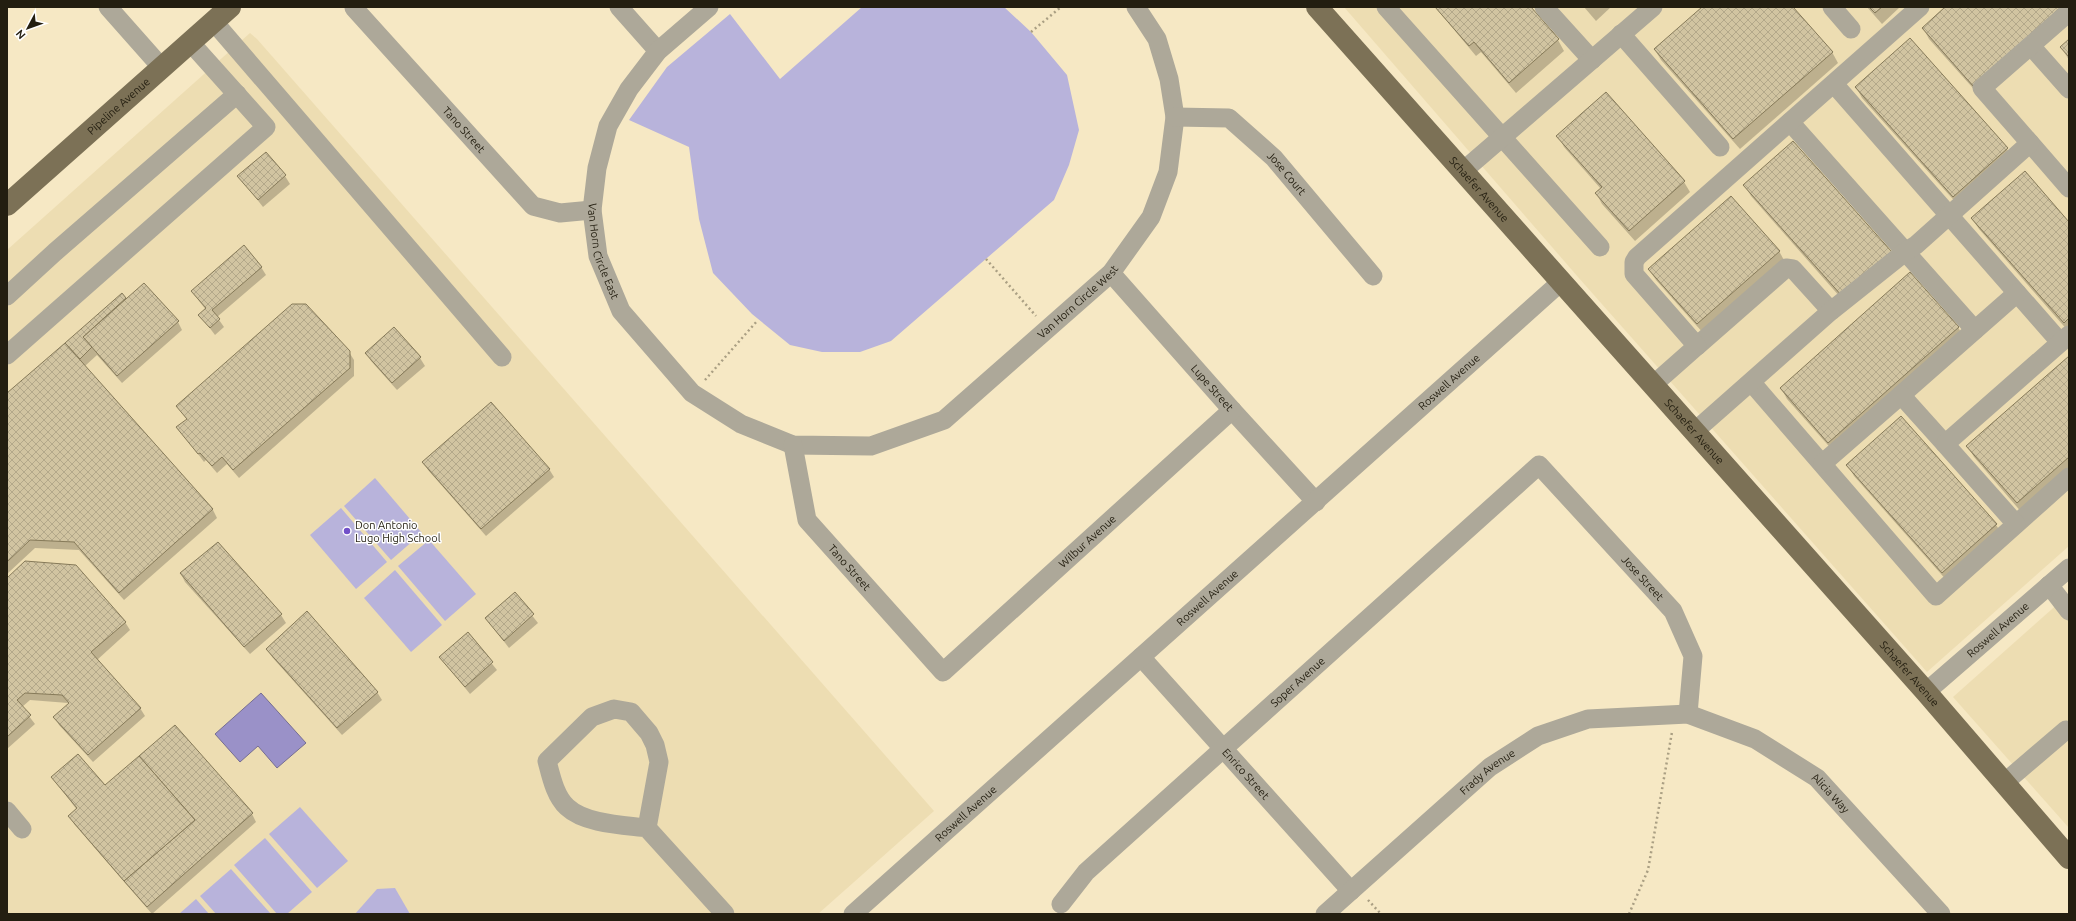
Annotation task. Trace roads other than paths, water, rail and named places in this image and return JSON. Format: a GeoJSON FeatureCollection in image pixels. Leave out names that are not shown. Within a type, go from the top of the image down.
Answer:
{"type":"FeatureCollection","features":[{"type":"Feature","properties":{"kind":"main road","name":"Pipeline Avenue"},"geometry":{"type":"LineString","coordinates":[[7,205],[230,7]]}},
{"type":"Feature","properties":{"kind":"main road","name":"Schaefer Avenue"},"geometry":{"type":"LineString","coordinates":[[1317,7],[1654,384],[1926,692],[2069,858]]}},
{"type":"Feature","properties":{"kind":"street"},"geometry":{"type":"LineString","coordinates":[[108,7],[162,68]]}},
{"type":"Feature","properties":{"kind":"street"},"geometry":{"type":"LineString","coordinates":[[619,7],[658,52]]}},
{"type":"Feature","properties":{"kind":"street","name":"Van Horn Circle East"},"geometry":{"type":"LineString","coordinates":[[710,7],[658,52],[629,90],[608,126],[597,168],[592,210],[598,256],[622,311],[692,393],[741,424],[793,445]]}},
{"type":"Feature","properties":{"kind":"street","name":"Van Horn Circle West"},"geometry":{"type":"LineString","coordinates":[[793,445],[871,446],[944,420],[1110,273],[1151,217],[1168,172],[1175,117],[1169,79],[1157,39],[1136,7]]}},
{"type":"Feature","properties":{"kind":"street"},"geometry":{"type":"LineString","coordinates":[[1386,7],[1501,138],[1600,247]]}},
{"type":"Feature","properties":{"kind":"street"},"geometry":{"type":"LineString","coordinates":[[1544,7],[1592,60]]}},
{"type":"Feature","properties":{"kind":"street"},"geometry":{"type":"LineString","coordinates":[[1463,171],[1653,7]]}},
{"type":"Feature","properties":{"kind":"street"},"geometry":{"type":"LineString","coordinates":[[1832,7],[1851,29]]}},
{"type":"Feature","properties":{"kind":"street"},"geometry":{"type":"LineString","coordinates":[[1697,346],[1634,274],[1632,269],[1634,262],[1920,7]]}},
{"type":"Feature","properties":{"kind":"street","name":"Tano Street"},"geometry":{"type":"LineString","coordinates":[[354,8],[533,206],[560,213],[592,210]]}},
{"type":"Feature","properties":{"kind":"street"},"geometry":{"type":"LineString","coordinates":[[2069,12],[1982,88],[2069,188]]}},
{"type":"Feature","properties":{"kind":"street"},"geometry":{"type":"LineString","coordinates":[[214,22],[502,357]]}},
{"type":"Feature","properties":{"kind":"street"},"geometry":{"type":"LineString","coordinates":[[1621,34],[1720,147]]}},
{"type":"Feature","properties":{"kind":"street"},"geometry":{"type":"LineString","coordinates":[[7,355],[266,127],[190,42]]}},
{"type":"Feature","properties":{"kind":"street"},"geometry":{"type":"LineString","coordinates":[[2031,46],[2069,89]]}},
{"type":"Feature","properties":{"kind":"street"},"geometry":{"type":"LineString","coordinates":[[1834,84],[2017,293],[2065,338],[1944,444]]}},
{"type":"Feature","properties":{"kind":"street"},"geometry":{"type":"LineString","coordinates":[[7,296],[55,252],[237,94]]}},
{"type":"Feature","properties":{"kind":"street","name":"Jose Court"},"geometry":{"type":"LineString","coordinates":[[1175,117],[1229,118],[1274,158],[1373,276]]}},
{"type":"Feature","properties":{"kind":"street"},"geometry":{"type":"LineString","coordinates":[[1790,122],[1975,330]]}},
{"type":"Feature","properties":{"kind":"street"},"geometry":{"type":"LineString","coordinates":[[1695,431],[1831,311],[1905,252],[1916,245],[2030,144]]}},
{"type":"Feature","properties":{"kind":"street"},"geometry":{"type":"LineString","coordinates":[[1654,384],[1786,268],[1793,269],[1831,311]]}},
{"type":"Feature","properties":{"kind":"street","name":"Lupe Street"},"geometry":{"type":"LineString","coordinates":[[1110,273],[1316,502]]}},
{"type":"Feature","properties":{"kind":"street","name":"Roswell Avenue"},"geometry":{"type":"LineString","coordinates":[[853,914],[1562,281]]}},
{"type":"Feature","properties":{"kind":"street"},"geometry":{"type":"LineString","coordinates":[[1823,462],[2017,293]]}},
{"type":"Feature","properties":{"kind":"street"},"geometry":{"type":"LineString","coordinates":[[1752,382],[1823,462],[1936,596],[2069,477]]}},
{"type":"Feature","properties":{"kind":"street"},"geometry":{"type":"LineString","coordinates":[[1901,395],[2016,524]]}},
{"type":"Feature","properties":{"kind":"street","name":"Wilbur Avenue"},"geometry":{"type":"LineString","coordinates":[[942,672],[1232,410]]}},
{"type":"Feature","properties":{"kind":"street","name":"Tano Street"},"geometry":{"type":"LineString","coordinates":[[793,445],[807,520],[942,672]]}},
{"type":"Feature","properties":{"kind":"street","name":"Jose Street"},"geometry":{"type":"LineString","coordinates":[[1539,465],[1673,611],[1693,656],[1682,715]]}},
{"type":"Feature","properties":{"kind":"street","name":"Soper Avenue"},"geometry":{"type":"LineString","coordinates":[[1061,904],[1086,872],[1539,465]]}},
{"type":"Feature","properties":{"kind":"street","name":"Roswell Avenue"},"geometry":{"type":"LineString","coordinates":[[1926,692],[2069,568]]}},
{"type":"Feature","properties":{"kind":"street"},"geometry":{"type":"LineString","coordinates":[[2049,586],[2069,610]]}},
{"type":"Feature","properties":{"kind":"street","name":"Enrico Street"},"geometry":{"type":"LineString","coordinates":[[1141,657],[1350,891]]}},
{"type":"Feature","properties":{"kind":"street"},"geometry":{"type":"LineString","coordinates":[[647,828],[658,762],[655,745],[649,733],[631,712],[614,709],[592,717],[547,761],[555,788],[567,807],[592,821],[647,828],[725,914]]}},
{"type":"Feature","properties":{"kind":"street","name":"Frady Avenue"},"geometry":{"type":"LineString","coordinates":[[1325,914],[1490,767],[1538,736],[1588,719],[1682,715]]}},
{"type":"Feature","properties":{"kind":"street","name":"Alicia Way"},"geometry":{"type":"LineString","coordinates":[[1682,715],[1755,739],[1817,778],[1941,914]]}},
{"type":"Feature","properties":{"kind":"street"},"geometry":{"type":"LineString","coordinates":[[2004,783],[2068,730]]}},
{"type":"Feature","properties":{"kind":"street"},"geometry":{"type":"LineString","coordinates":[[7,811],[22,828]]}},
{"type":"Feature","properties":{"kind":"place","name":"Don Antonio Lugo High School"},"geometry":{"type":"Point","coordinates":[347,531]}}]}
